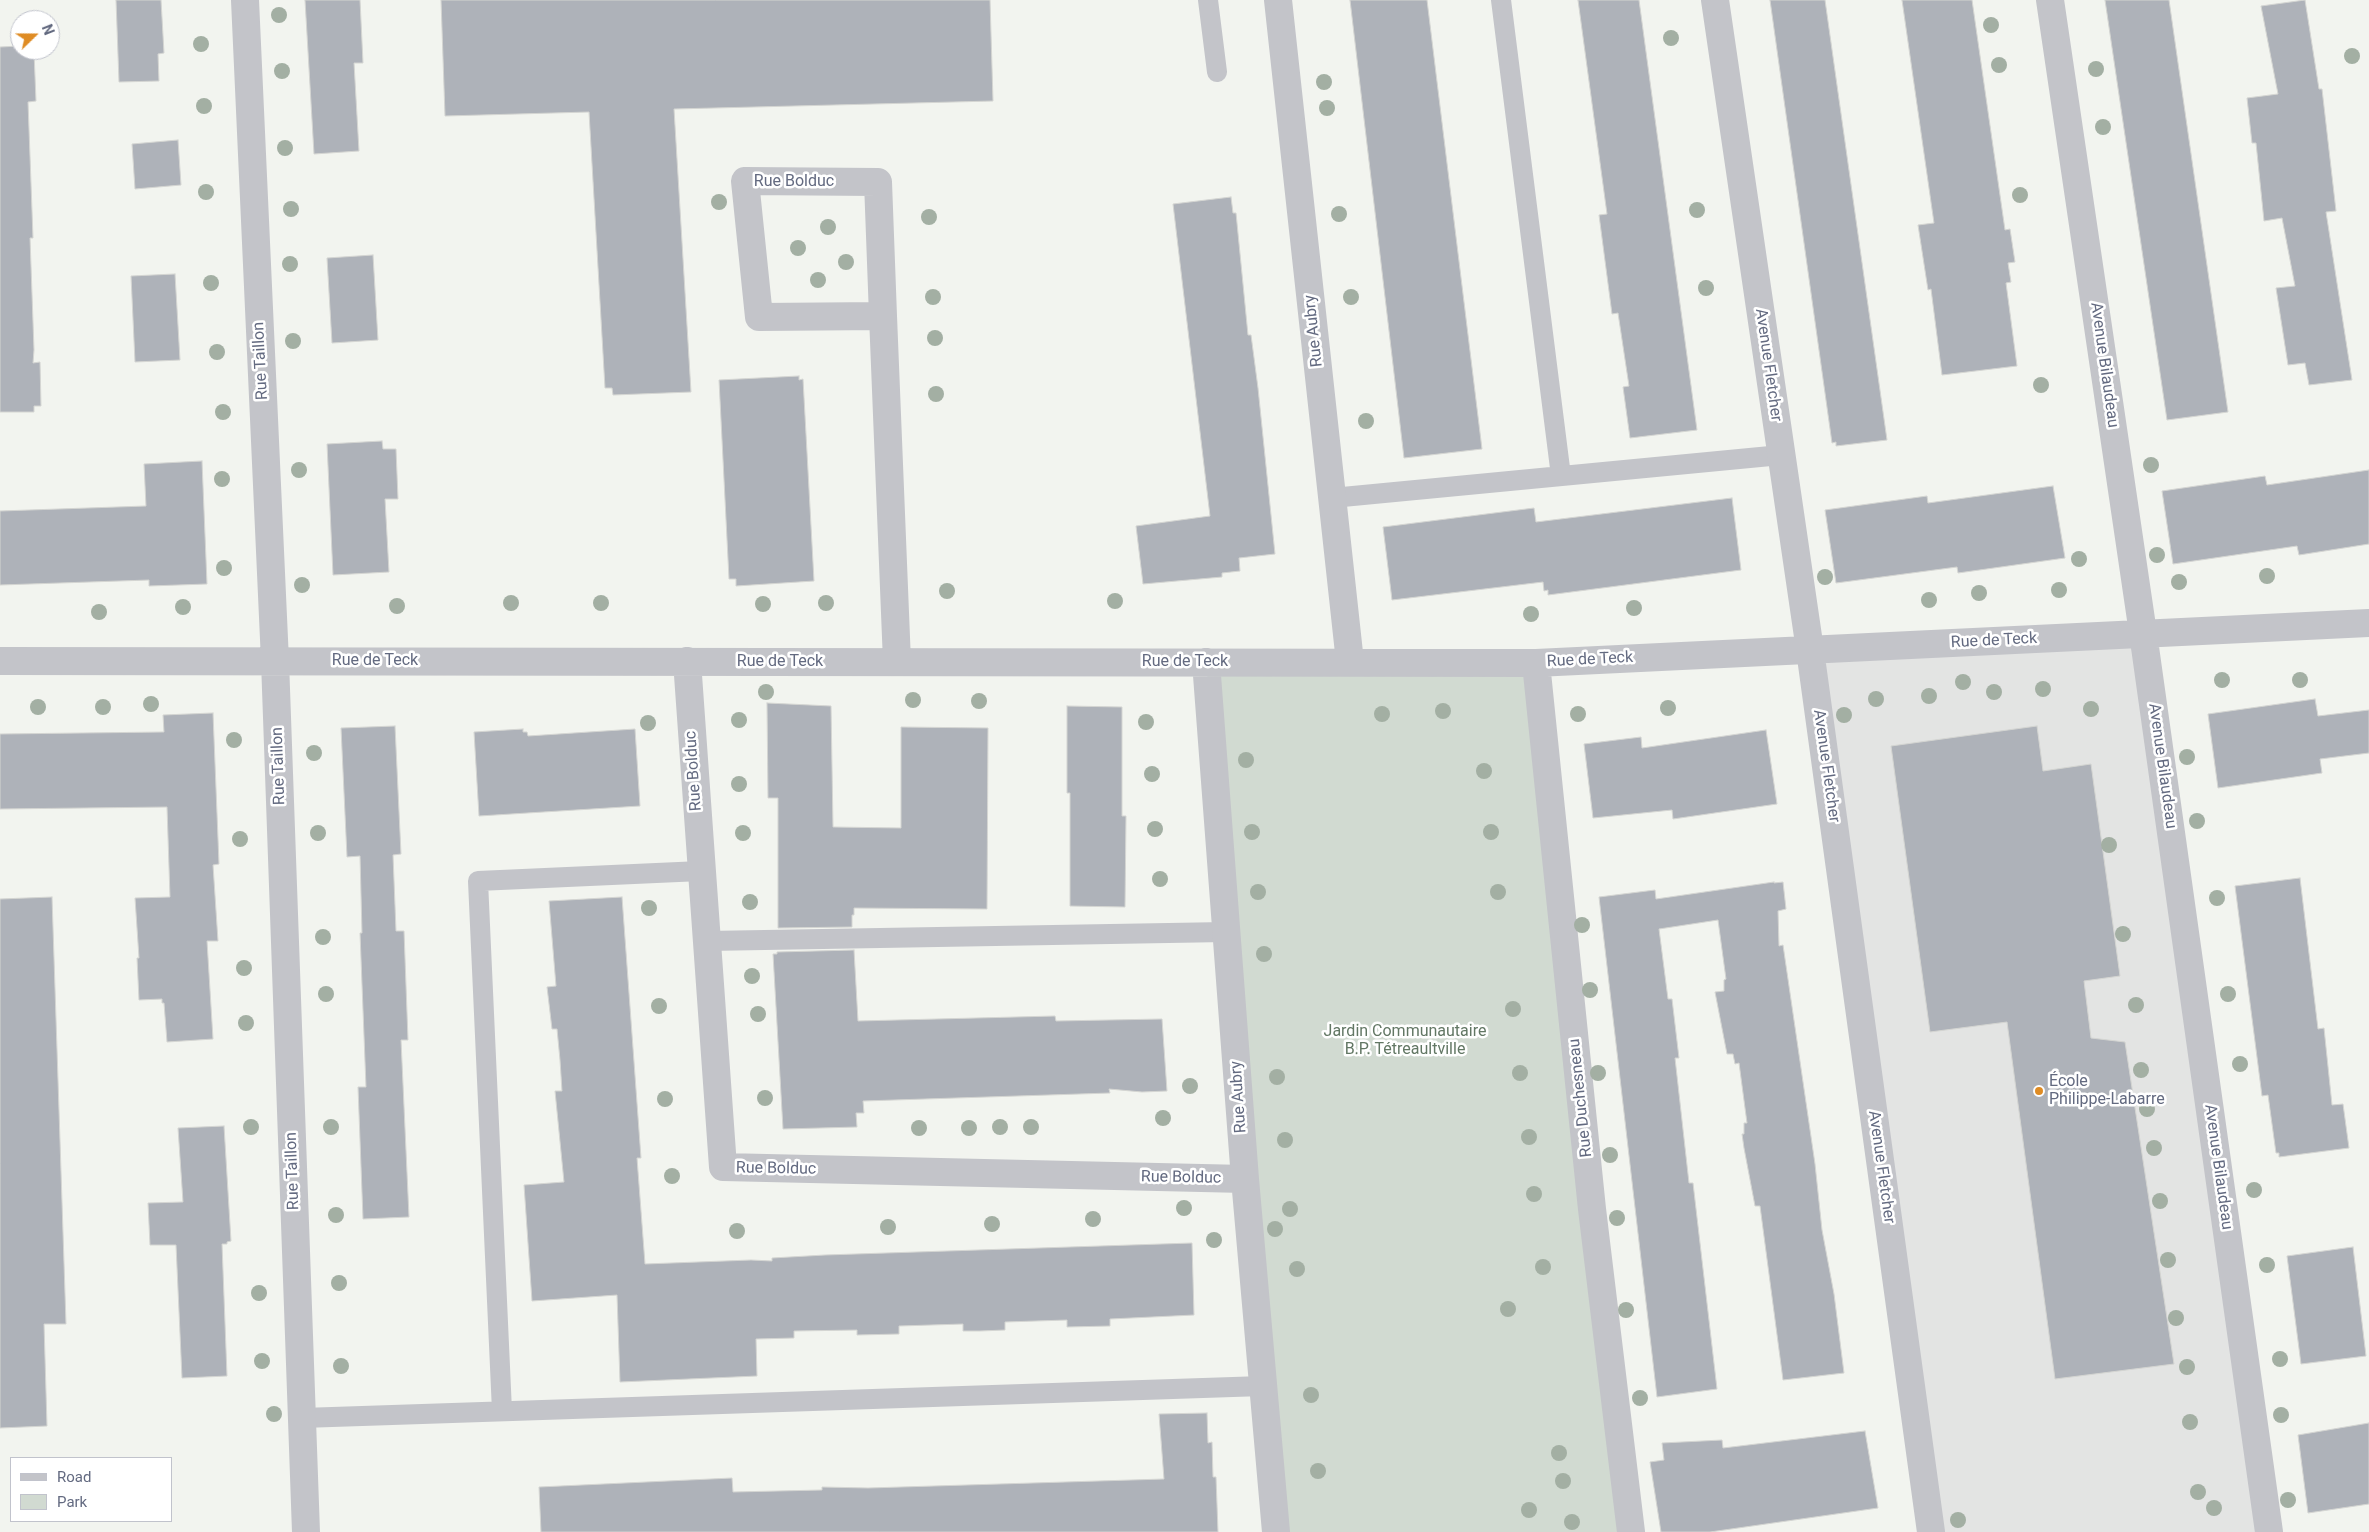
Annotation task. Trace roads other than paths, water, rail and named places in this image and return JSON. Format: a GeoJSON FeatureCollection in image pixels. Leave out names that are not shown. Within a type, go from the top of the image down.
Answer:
{"type":"FeatureCollection","features":[{"type":"Feature","properties":{"kind":"street","name":"Rue Taillon"},"geometry":{"type":"LineString","coordinates":[[245,0],[275,661],[306,1532]]}},
{"type":"Feature","properties":{"kind":"street","name":"Rue Aubry"},"geometry":{"type":"LineString","coordinates":[[1278,0],[1350,662]]}},
{"type":"Feature","properties":{"kind":"street","name":"Avenue Fletcher"},"geometry":{"type":"LineString","coordinates":[[1715,0],[1810,650],[1931,1532]]}},
{"type":"Feature","properties":{"kind":"street","name":"Avenue Bilaudeau"},"geometry":{"type":"LineString","coordinates":[[2050,0],[2143,633],[2270,1532]]}},
{"type":"Feature","properties":{"kind":"street","name":"Rue Bolduc"},"geometry":{"type":"LineString","coordinates":[[883,316],[759,317],[745,182],[878,182],[897,662]]}},
{"type":"Feature","properties":{"kind":"street","name":"Rue de Teck"},"geometry":{"type":"LineString","coordinates":[[0,660],[1536,663],[2369,623]]}},
{"type":"Feature","properties":{"kind":"street","name":"Rue Bolduc"},"geometry":{"type":"LineString","coordinates":[[687,662],[723,1167],[1245,1179]]}},
{"type":"Feature","properties":{"kind":"street","name":"Rue Aubry"},"geometry":{"type":"LineString","coordinates":[[1206,662],[1245,1179],[1276,1532]]}},
{"type":"Feature","properties":{"kind":"street","name":"Rue Duchesneau"},"geometry":{"type":"LineString","coordinates":[[1536,663],[1592,1209],[1631,1532]]}},
{"type":"Feature","properties":{"kind":"lane"},"geometry":{"type":"LineString","coordinates":[[1208,0],[1217,72]]}},
{"type":"Feature","properties":{"kind":"lane"},"geometry":{"type":"LineString","coordinates":[[1501,0],[1561,476]]}},
{"type":"Feature","properties":{"kind":"lane"},"geometry":{"type":"LineString","coordinates":[[1332,498],[1781,455]]}},
{"type":"Feature","properties":{"kind":"lane"},"geometry":{"type":"LineString","coordinates":[[502,1411],[478,881],[701,870]]}},
{"type":"Feature","properties":{"kind":"lane"},"geometry":{"type":"LineString","coordinates":[[707,940],[1226,932]]}},
{"type":"Feature","properties":{"kind":"lane"},"geometry":{"type":"LineString","coordinates":[[302,1418],[1263,1386]]}},
{"type":"Feature","properties":{"kind":"place","name":"École Philippe-Labarre"},"geometry":{"type":"Point","coordinates":[2039,1091]}},
{"type":"Feature","properties":{"kind":"park label","name":"Jardin Communautaire B.P. Tétreaultville"},"geometry":{"type":"Point","coordinates":[1405,1041]}}]}
